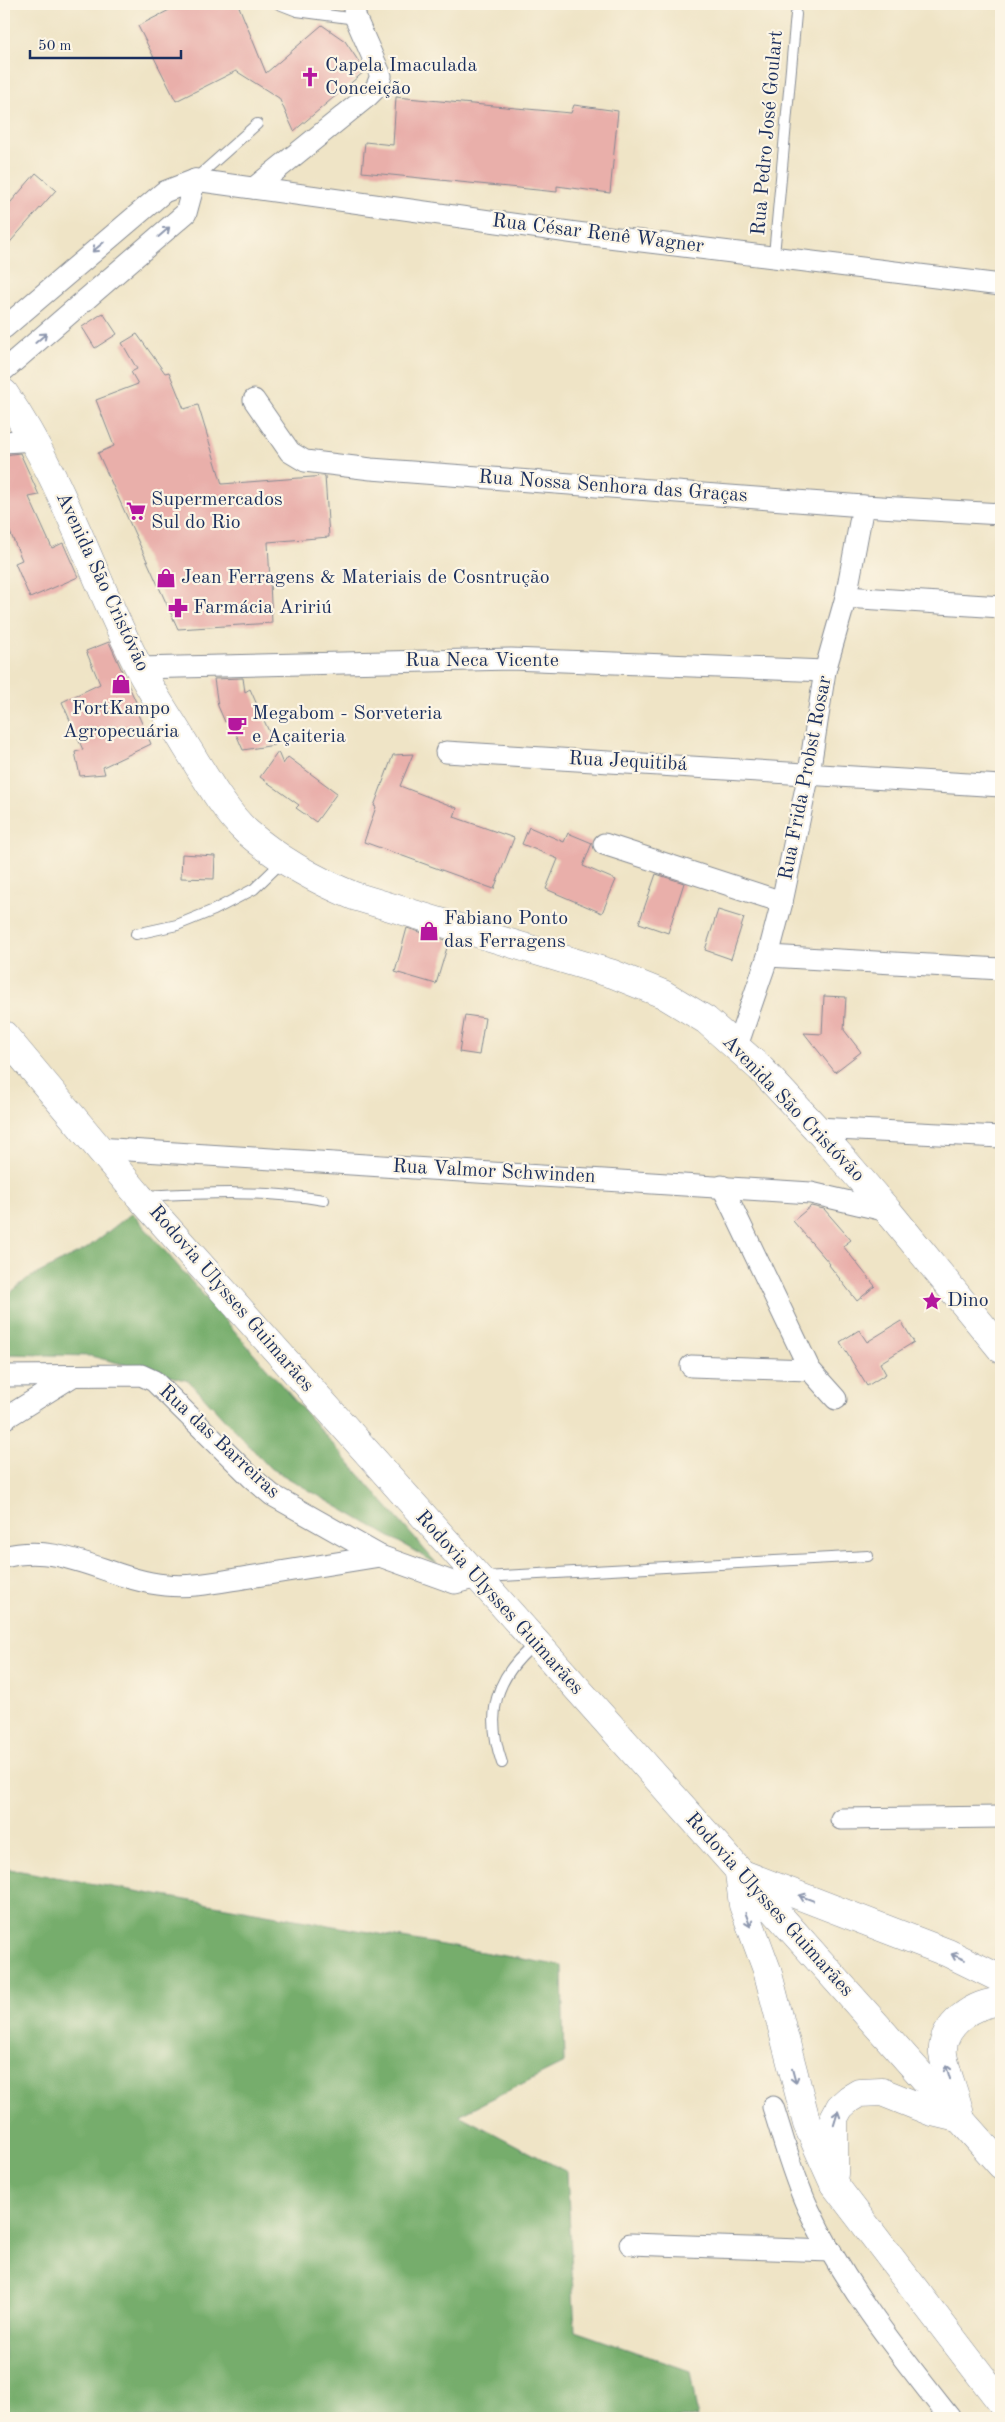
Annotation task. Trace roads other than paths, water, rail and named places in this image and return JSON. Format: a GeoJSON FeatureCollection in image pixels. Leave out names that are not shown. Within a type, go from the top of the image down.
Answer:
{"type":"FeatureCollection","features":[{"type":"Feature","properties":{"kind":"main road","name":"Avenida São Cristóvão"},"geometry":{"type":"LineString","coordinates":[[4,394],[34,440],[54,478],[140,668],[211,786],[246,831],[283,860],[318,881],[354,896],[613,974],[662,994],[706,1020],[737,1046],[816,1128],[888,1211],[1001,1349]]}},
{"type":"Feature","properties":{"kind":"main road","name":"Rodovia Ulysses Guimarães"},"geometry":{"type":"LineString","coordinates":[[4,1035],[97,1148],[1001,2165]]}},
{"type":"Feature","properties":{"kind":"main road"},"geometry":{"type":"LineString","coordinates":[[1001,1979],[948,1953],[740,1873],[743,1905],[767,1970],[807,2124],[834,2184],[1001,2402]]}},
{"type":"Feature","properties":{"kind":"main road"},"geometry":{"type":"LineString","coordinates":[[834,2184],[834,2118],[840,2108],[854,2096],[882,2092],[932,2112],[961,2119],[943,2053],[948,2034],[960,2018],[975,2007],[1001,2002]]}},
{"type":"Feature","properties":{"kind":"street"},"geometry":{"type":"LineString","coordinates":[[254,188],[376,88],[381,76],[354,12]]}},
{"type":"Feature","properties":{"kind":"street"},"geometry":{"type":"LineString","coordinates":[[4,328],[164,192],[194,180]]}},
{"type":"Feature","properties":{"kind":"street"},"geometry":{"type":"LineString","coordinates":[[4,370],[186,213],[194,180]]}},
{"type":"Feature","properties":{"kind":"street","name":"Rua César Renê Wagner"},"geometry":{"type":"LineString","coordinates":[[194,180],[576,233],[1001,285]]}},
{"type":"Feature","properties":{"kind":"street","name":"Rua Nossa Senhora das Graças"},"geometry":{"type":"LineString","coordinates":[[254,400],[290,452],[306,461],[371,469],[863,506],[1001,514]]}},
{"type":"Feature","properties":{"kind":"street"},"geometry":{"type":"LineString","coordinates":[[4,442],[34,440]]}},
{"type":"Feature","properties":{"kind":"street","name":"Rua Frida Probst Rosar"},"geometry":{"type":"LineString","coordinates":[[737,1046],[768,956],[782,902],[809,773],[825,672],[846,597],[863,506]]}},
{"type":"Feature","properties":{"kind":"street"},"geometry":{"type":"LineString","coordinates":[[846,597],[1001,607]]}},
{"type":"Feature","properties":{"kind":"street","name":"Rua Neca Vicente"},"geometry":{"type":"LineString","coordinates":[[140,668],[511,659],[825,672]]}},
{"type":"Feature","properties":{"kind":"street","name":"Rua Jequitibá"},"geometry":{"type":"LineString","coordinates":[[446,752],[1001,786]]}},
{"type":"Feature","properties":{"kind":"street"},"geometry":{"type":"LineString","coordinates":[[604,844],[782,902]]}},
{"type":"Feature","properties":{"kind":"street"},"geometry":{"type":"LineString","coordinates":[[768,956],[1001,969]]}},
{"type":"Feature","properties":{"kind":"street"},"geometry":{"type":"LineString","coordinates":[[816,1128],[1001,1137]]}},
{"type":"Feature","properties":{"kind":"street","name":"Rua Valmor Schwinden"},"geometry":{"type":"LineString","coordinates":[[97,1148],[811,1193],[888,1211]]}},
{"type":"Feature","properties":{"kind":"street"},"geometry":{"type":"LineString","coordinates":[[722,1186],[810,1370],[836,1399]]}},
{"type":"Feature","properties":{"kind":"street"},"geometry":{"type":"LineString","coordinates":[[692,1366],[810,1370]]}},
{"type":"Feature","properties":{"kind":"street","name":"Rua das Barreiras"},"geometry":{"type":"LineString","coordinates":[[4,1376],[141,1375],[154,1381],[252,1478],[272,1495],[380,1556],[454,1583],[477,1577]]}},
{"type":"Feature","properties":{"kind":"street"},"geometry":{"type":"LineString","coordinates":[[4,1419],[73,1376]]}},
{"type":"Feature","properties":{"kind":"street"},"geometry":{"type":"LineString","coordinates":[[4,1557],[24,1552],[49,1553],[100,1567],[129,1578],[166,1585],[213,1582],[380,1556]]}},
{"type":"Feature","properties":{"kind":"street"},"geometry":{"type":"LineString","coordinates":[[841,1819],[1001,1817]]}},
{"type":"Feature","properties":{"kind":"street"},"geometry":{"type":"LineString","coordinates":[[773,2107],[808,2207],[831,2251],[890,2340],[950,2418]]}},
{"type":"Feature","properties":{"kind":"street"},"geometry":{"type":"LineString","coordinates":[[630,2244],[831,2251]]}},
{"type":"Feature","properties":{"kind":"lane"},"geometry":{"type":"LineString","coordinates":[[279,4],[297,11],[354,12]]}},
{"type":"Feature","properties":{"kind":"lane","name":"Rua Pedro José Goulart"},"geometry":{"type":"LineString","coordinates":[[774,256],[796,14]]}},
{"type":"Feature","properties":{"kind":"lane"},"geometry":{"type":"LineString","coordinates":[[194,180],[257,124]]}},
{"type":"Feature","properties":{"kind":"lane"},"geometry":{"type":"LineString","coordinates":[[136,934],[178,925],[214,910],[254,889],[283,860]]}},
{"type":"Feature","properties":{"kind":"lane"},"geometry":{"type":"LineString","coordinates":[[140,1196],[232,1192],[288,1194],[324,1200]]}},
{"type":"Feature","properties":{"kind":"lane"},"geometry":{"type":"LineString","coordinates":[[477,1577],[868,1556]]}},
{"type":"Feature","properties":{"kind":"lane"},"geometry":{"type":"LineString","coordinates":[[502,1763],[494,1732],[496,1701],[508,1671],[518,1658],[535,1643]]}},
{"type":"Feature","properties":{"kind":"place","name":"Capela Imaculada Conceição"},"geometry":{"type":"Point","coordinates":[310,77]}},
{"type":"Feature","properties":{"kind":"place","name":"Supermercados Sul do Rio"},"geometry":{"type":"Point","coordinates":[136,511]}},
{"type":"Feature","properties":{"kind":"place","name":"Jean Ferragens & Materiais de Cosntrução"},"geometry":{"type":"Point","coordinates":[166,578]}},
{"type":"Feature","properties":{"kind":"place","name":"Farmácia Aririú"},"geometry":{"type":"Point","coordinates":[178,608]}},
{"type":"Feature","properties":{"kind":"place","name":"FortKampo Agropecuária"},"geometry":{"type":"Point","coordinates":[121,684]}},
{"type":"Feature","properties":{"kind":"place","name":"Megabom - Sorveteria e Açaiteria"},"geometry":{"type":"Point","coordinates":[237,725]}},
{"type":"Feature","properties":{"kind":"place","name":"Fabiano Ponto das Ferragens"},"geometry":{"type":"Point","coordinates":[429,931]}},
{"type":"Feature","properties":{"kind":"place","name":"Dino"},"geometry":{"type":"Point","coordinates":[932,1301]}}]}
